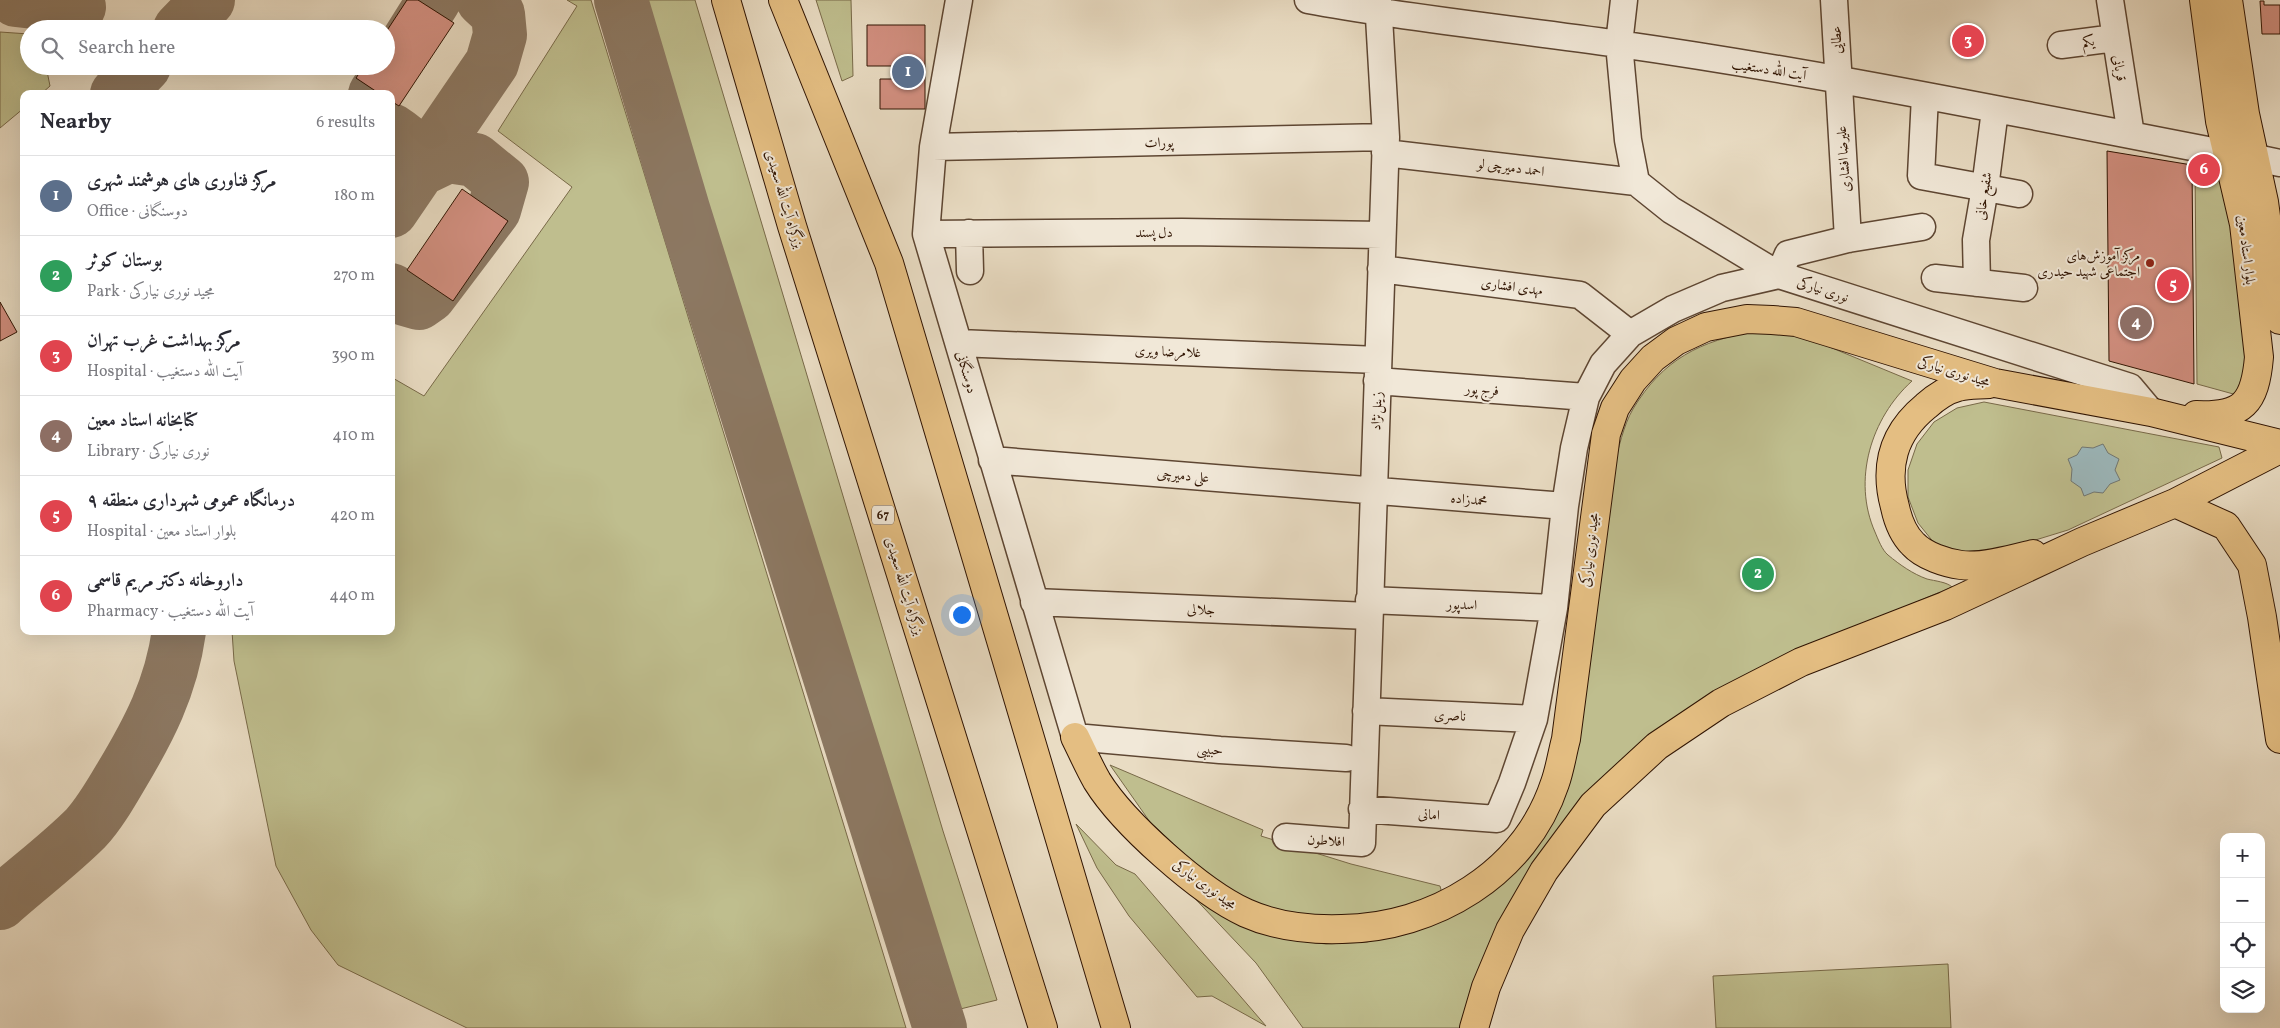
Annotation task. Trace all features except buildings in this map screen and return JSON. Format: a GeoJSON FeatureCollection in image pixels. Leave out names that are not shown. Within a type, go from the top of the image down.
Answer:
{"type":"FeatureCollection","features":[{"type":"Feature","properties":{"kind":"main road","name":"بزرگراه آیت الله سعیدی"},"geometry":{"type":"LineString","coordinates":[[726,0],[792,226],[1043,1028]]}},
{"type":"Feature","properties":{"kind":"main road"},"geometry":{"type":"LineString","coordinates":[[783,0],[889,263],[1116,1028]]}},
{"type":"Feature","properties":{"kind":"main road","name":"بلوار استاد معین"},"geometry":{"type":"LineString","coordinates":[[2151,412],[2211,416],[2225,415],[2237,411],[2245,403],[2257,376],[2259,357],[2244,224],[2220,121],[2204,0]]}},
{"type":"Feature","properties":{"kind":"main road","name":"بلوار استاد معین"},"geometry":{"type":"LineString","coordinates":[[2228,0],[2245,114],[2268,160],[2264,202],[2280,320]]}},
{"type":"Feature","properties":{"kind":"main road","name":"مجید نوری نیارکی"},"geometry":{"type":"LineString","coordinates":[[1075,737],[1097,781],[1126,817],[1185,872],[1223,900],[1246,913],[1268,921],[1301,927],[1354,929],[1394,924],[1436,910],[1476,888],[1506,862],[1542,813],[1554,785],[1566,739],[1606,434],[1615,408],[1633,380],[1653,358],[1676,341],[1706,327],[1747,319],[1796,322],[1995,383],[2151,412],[2280,444]]}},
{"type":"Feature","properties":{"kind":"main road"},"geometry":{"type":"LineString","coordinates":[[1995,383],[1958,387],[1936,397],[1910,418],[1899,438],[1892,457],[1891,492],[1903,530],[1914,545],[1937,558],[1963,566],[1999,562],[2082,542]]}},
{"type":"Feature","properties":{"kind":"main road"},"geometry":{"type":"LineString","coordinates":[[1474,1028],[1486,987],[1510,930],[1544,871],[1593,805],[1658,746],[1721,703],[1801,662],[1945,606],[2082,542],[2175,503],[2280,448]]}},
{"type":"Feature","properties":{"kind":"main road"},"geometry":{"type":"LineString","coordinates":[[2175,503],[2226,526],[2252,565],[2271,615],[2280,739]]}},
{"type":"Feature","properties":{"kind":"main road"},"geometry":{"type":"LineString","coordinates":[[1108,1000],[1121,1028]]}},
{"type":"Feature","properties":{"kind":"street","name":"دوسنگانی"},"geometry":{"type":"LineString","coordinates":[[959,0],[933,147],[926,234],[1075,737]]}},
{"type":"Feature","properties":{"kind":"street","name":"آیت الله دستغیب"},"geometry":{"type":"LineString","coordinates":[[1308,0],[1378,6],[1838,80],[2228,154]]}},
{"type":"Feature","properties":{"kind":"street"},"geometry":{"type":"LineString","coordinates":[[1624,0],[1619,44],[1628,140],[1636,182]]}},
{"type":"Feature","properties":{"kind":"street","name":"عطایی"},"geometry":{"type":"LineString","coordinates":[[1834,0],[1838,80]]}},
{"type":"Feature","properties":{"kind":"street","name":"قربانی"},"geometry":{"type":"LineString","coordinates":[[2110,0],[2131,136]]}},
{"type":"Feature","properties":{"kind":"street","name":"زینل‌نژاد"},"geometry":{"type":"LineString","coordinates":[[1362,809],[1385,145],[1378,6]]}},
{"type":"Feature","properties":{"kind":"street","name":"یکم"},"geometry":{"type":"LineString","coordinates":[[2061,45],[2115,38]]}},
{"type":"Feature","properties":{"kind":"street","name":"علیرضا افشاری"},"geometry":{"type":"LineString","coordinates":[[1838,80],[1848,239]]}},
{"type":"Feature","properties":{"kind":"street"},"geometry":{"type":"LineString","coordinates":[[1925,96],[1921,176],[2019,194]]}},
{"type":"Feature","properties":{"kind":"street","name":"شفیع خانی"},"geometry":{"type":"LineString","coordinates":[[1977,283],[1976,240],[1995,110]]}},
{"type":"Feature","properties":{"kind":"street","name":"پورات"},"geometry":{"type":"LineString","coordinates":[[933,147],[1385,145]]}},
{"type":"Feature","properties":{"kind":"street","name":"احمد دمیرچی لو"},"geometry":{"type":"LineString","coordinates":[[1385,145],[1636,182]]}},
{"type":"Feature","properties":{"kind":"street","name":"نوری نیارکی"},"geometry":{"type":"LineString","coordinates":[[1636,182],[1671,210],[1779,275],[2130,387],[2151,412]]}},
{"type":"Feature","properties":{"kind":"street"},"geometry":{"type":"LineString","coordinates":[[1534,719],[1554,608],[1565,506],[1574,448],[1586,397],[1603,364],[1630,334],[1673,309],[1722,288],[1779,275],[1788,254],[1848,239],[1922,227]]}},
{"type":"Feature","properties":{"kind":"street","name":"دل پسند"},"geometry":{"type":"LineString","coordinates":[[926,234],[1182,232],[1382,235]]}},
{"type":"Feature","properties":{"kind":"street"},"geometry":{"type":"LineString","coordinates":[[969,233],[970,271]]}},
{"type":"Feature","properties":{"kind":"street","name":"مهدی افشاری"},"geometry":{"type":"LineString","coordinates":[[1381,269],[1580,296],[1630,334]]}},
{"type":"Feature","properties":{"kind":"street"},"geometry":{"type":"LineString","coordinates":[[1936,278],[2024,288]]}},
{"type":"Feature","properties":{"kind":"street","name":"غلامرضا ویری"},"geometry":{"type":"LineString","coordinates":[[959,343],[1377,371]]}},
{"type":"Feature","properties":{"kind":"street","name":"فرج پور"},"geometry":{"type":"LineString","coordinates":[[1377,371],[1586,397]]}},
{"type":"Feature","properties":{"kind":"street","name":"علی دمیرچی"},"geometry":{"type":"LineString","coordinates":[[992,460],[1373,491]]}},
{"type":"Feature","properties":{"kind":"street","name":"محمدزاده"},"geometry":{"type":"LineString","coordinates":[[1373,491],[1565,506]]}},
{"type":"Feature","properties":{"kind":"street","name":"جلالی"},"geometry":{"type":"LineString","coordinates":[[1034,602],[1369,608]]}},
{"type":"Feature","properties":{"kind":"street","name":"اسدپور"},"geometry":{"type":"LineString","coordinates":[[1369,608],[1554,608]]}},
{"type":"Feature","properties":{"kind":"street","name":"ناصری"},"geometry":{"type":"LineString","coordinates":[[1366,711],[1534,719]]}},
{"type":"Feature","properties":{"kind":"street","name":"امانی"},"geometry":{"type":"LineString","coordinates":[[1362,809],[1497,819],[1512,783],[1534,719]]}},
{"type":"Feature","properties":{"kind":"street","name":"حبیبی"},"geometry":{"type":"LineString","coordinates":[[1075,737],[1220,750],[1346,758]]}},
{"type":"Feature","properties":{"kind":"street","name":"افلاطون"},"geometry":{"type":"LineString","coordinates":[[1286,837],[1362,843],[1362,809]]}},
{"type":"Feature","properties":{"kind":"shaded area"},"geometry":{"type":"Polygon","coordinates":[[[567,0],[591,0],[906,1028],[467,1028],[338,965],[311,930],[276,866],[234,661],[232,635],[395,635],[395,379],[424,396],[572,187],[498,131],[577,6],[567,0]]]}},
{"type":"Feature","properties":{"kind":"shaded area"},"geometry":{"type":"Polygon","coordinates":[[[643,0],[695,0],[943,831],[997,1000],[944,1013],[821,610],[690,153],[643,0]]]}},
{"type":"Feature","properties":{"kind":"shaded area"},"geometry":{"type":"Polygon","coordinates":[[[816,0],[851,0],[853,76],[842,81],[816,0]]]}},
{"type":"Feature","properties":{"kind":"shaded area"},"geometry":{"type":"Polygon","coordinates":[[[0,32],[20,33],[20,75],[48,75],[50,86],[46,90],[20,90],[20,111],[0,128],[0,32]]]}},
{"type":"Feature","properties":{"kind":"shaded area"},"geometry":{"type":"Polygon","coordinates":[[[2195,166],[2223,171],[2251,375],[2237,395],[2197,384],[2195,166]]]}},
{"type":"Feature","properties":{"kind":"shaded area"},"geometry":{"type":"Polygon","coordinates":[[[1756,331],[1782,331],[1815,341],[1912,381],[1898,396],[1876,431],[1866,471],[1865,492],[1868,512],[1879,541],[1888,555],[1917,575],[1952,587],[1762,667],[1728,684],[1671,720],[1620,763],[1462,1028],[1303,1028],[1256,963],[1185,888],[1266,932],[1300,941],[1326,944],[1367,942],[1432,924],[1533,845],[1613,467],[1624,430],[1633,409],[1657,377],[1685,355],[1717,340],[1756,331]]]}},
{"type":"Feature","properties":{"kind":"shaded area"},"geometry":{"type":"Polygon","coordinates":[[[1984,402],[2219,447],[2222,458],[2068,530],[2003,550],[1957,553],[1935,544],[1918,523],[1908,497],[1908,470],[1917,444],[1934,422],[1957,408],[1984,402]]]}},
{"type":"Feature","properties":{"kind":"shaded area"},"geometry":{"type":"Polygon","coordinates":[[[1110,765],[1263,830],[1261,836],[1351,864],[1440,886],[1443,897],[1357,922],[1256,908],[1222,889],[1150,822],[1110,765]]]}},
{"type":"Feature","properties":{"kind":"shaded area"},"geometry":{"type":"Polygon","coordinates":[[[1076,824],[1116,865],[1135,874],[1266,1026],[1212,996],[1197,997],[1129,916],[1097,868],[1076,824]]]}},
{"type":"Feature","properties":{"kind":"shaded area"},"geometry":{"type":"Polygon","coordinates":[[[1948,964],[1951,1028],[1716,1028],[1713,976],[1948,964]]]}},
{"type":"Feature","properties":{"kind":"water"},"geometry":{"type":"Polygon","coordinates":[[[2103,444],[2108,453],[2119,459],[2115,470],[2120,480],[2110,484],[2103,493],[2094,492],[2084,496],[2081,488],[2071,481],[2072,469],[2068,459],[2077,455],[2082,447],[2093,448],[2103,444]]]}},
{"type":"Feature","properties":{"kind":"taxiway"},"geometry":{"type":"LineString","coordinates":[[16,0],[79,7]]}},
{"type":"Feature","properties":{"kind":"taxiway"},"geometry":{"type":"LineString","coordinates":[[189,20],[208,0]]}},
{"type":"Feature","properties":{"kind":"taxiway"},"geometry":{"type":"LineString","coordinates":[[395,62],[434,0]]}},
{"type":"Feature","properties":{"kind":"taxiway"},"geometry":{"type":"LineString","coordinates":[[395,205],[492,63],[500,35],[498,14],[483,0]]}},
{"type":"Feature","properties":{"kind":"taxiway"},"geometry":{"type":"LineString","coordinates":[[621,0],[683,209],[940,1028]]}},
{"type":"Feature","properties":{"kind":"taxiway"},"geometry":{"type":"LineString","coordinates":[[121,90],[135,75]]}},
{"type":"Feature","properties":{"kind":"taxiway"},"geometry":{"type":"LineString","coordinates":[[378,90],[387,75]]}},
{"type":"Feature","properties":{"kind":"taxiway"},"geometry":{"type":"LineString","coordinates":[[395,133],[411,146],[416,156],[419,170]]}},
{"type":"Feature","properties":{"kind":"taxiway"},"geometry":{"type":"LineString","coordinates":[[395,293],[405,299],[419,303],[429,296],[494,210],[502,182],[475,160],[448,156],[419,170]]}},
{"type":"Feature","properties":{"kind":"taxiway"},"geometry":{"type":"LineString","coordinates":[[0,903],[76,838],[91,823],[104,804],[131,760],[157,708],[170,671],[178,635]]}},
{"type":"Feature","properties":{"kind":"place","name":"مرکز بهداشت غرب تهران"},"geometry":{"type":"Point","coordinates":[1968,41]}},
{"type":"Feature","properties":{"kind":"place","name":"مرکز فناوری های هوشمند شهری"},"geometry":{"type":"Point","coordinates":[908,72]}},
{"type":"Feature","properties":{"kind":"place","name":"داروخانه دکتر مریم قاسمی"},"geometry":{"type":"Point","coordinates":[2204,170]}},
{"type":"Feature","properties":{"kind":"place","name":"مرکز آموزش‌های اجتماعی شهید حیدری"},"geometry":{"type":"Point","coordinates":[2150,263]}},
{"type":"Feature","properties":{"kind":"place","name":"درمانگاه عمومی شهرداری منطقه ۹"},"geometry":{"type":"Point","coordinates":[2173,285]}},
{"type":"Feature","properties":{"kind":"place","name":"کتابخانه استاد معین"},"geometry":{"type":"Point","coordinates":[2136,323]}},
{"type":"Feature","properties":{"kind":"place","name":"بوستان کوثر"},"geometry":{"type":"Point","coordinates":[1758,574]}}]}
